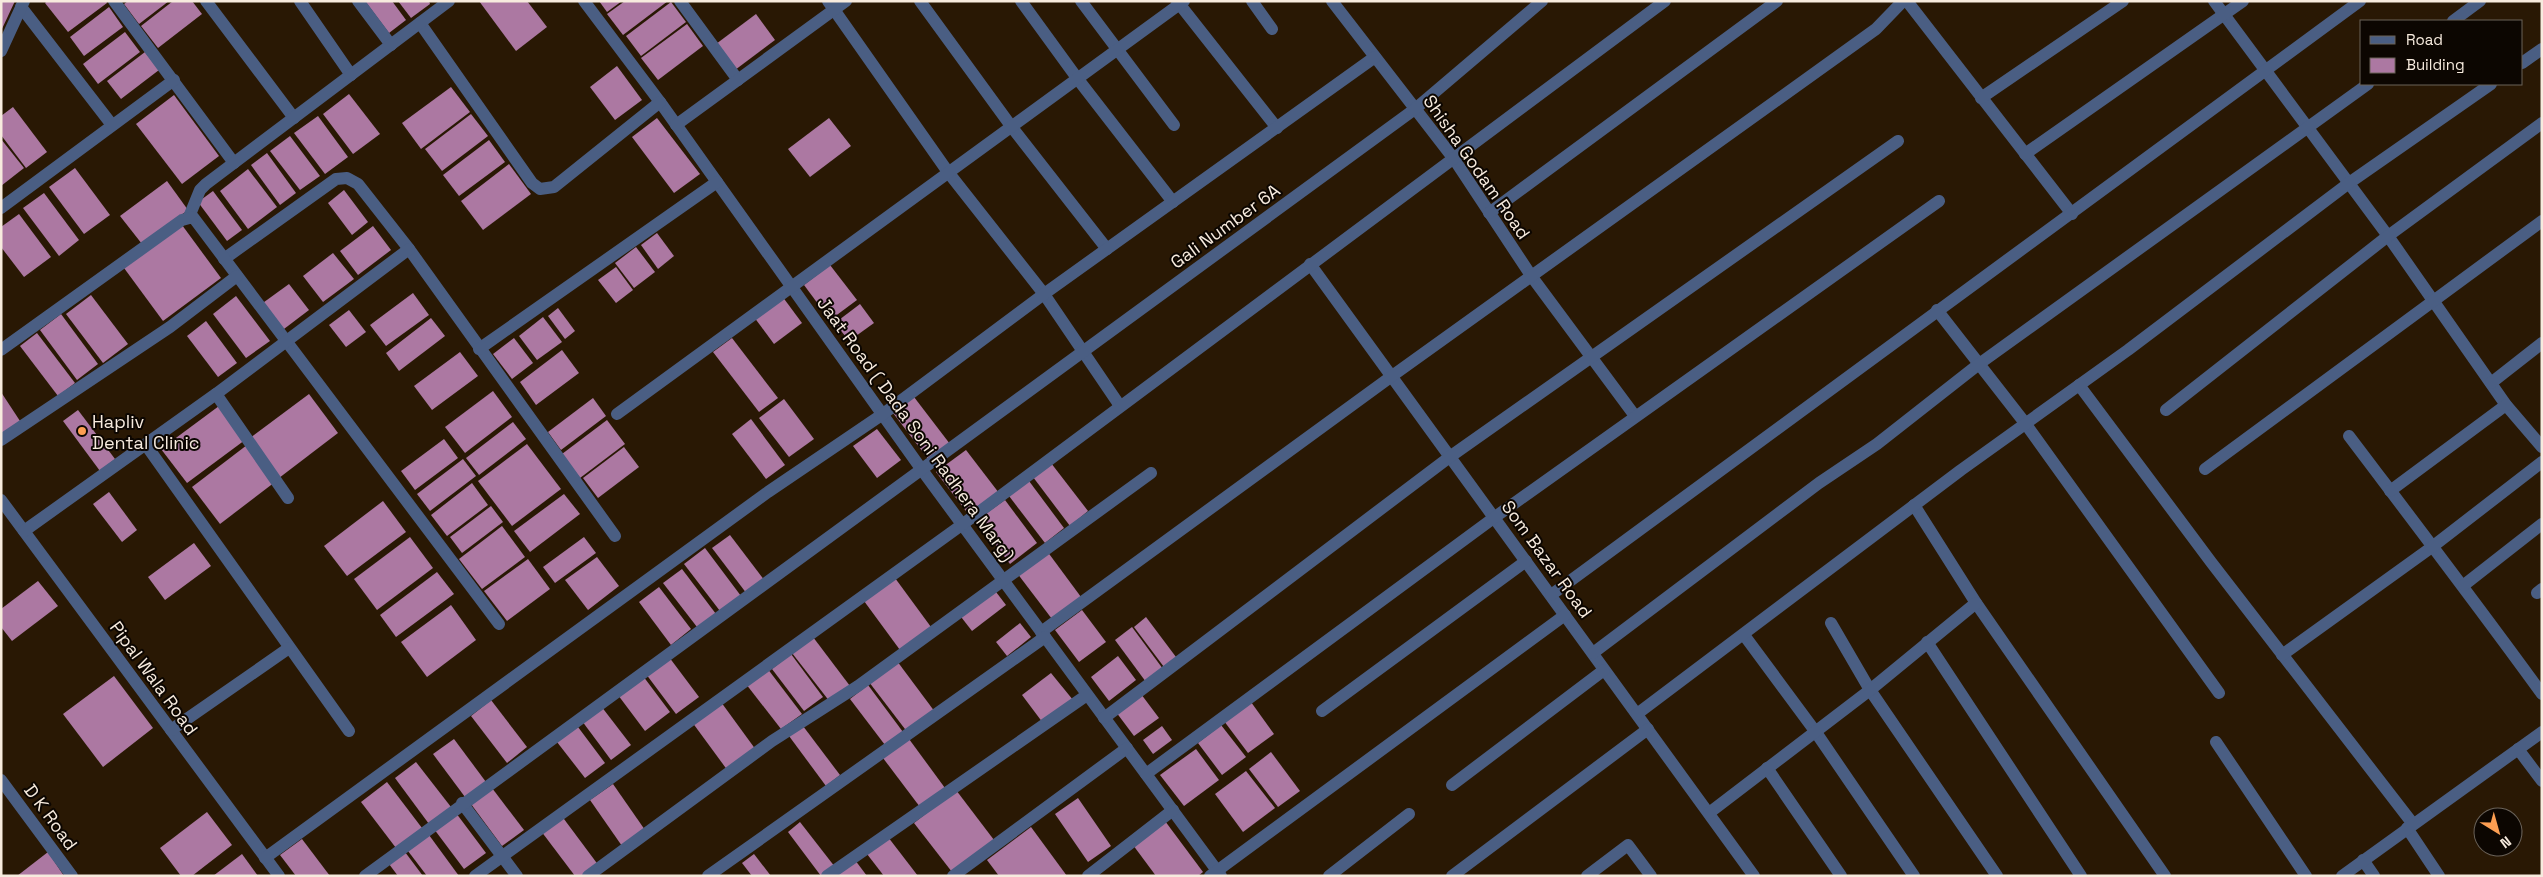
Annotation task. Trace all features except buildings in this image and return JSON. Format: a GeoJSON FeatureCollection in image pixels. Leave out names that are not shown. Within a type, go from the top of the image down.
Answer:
{"type":"FeatureCollection","features":[{"type":"Feature","properties":{"kind":"street"},"geometry":{"type":"LineString","coordinates":[[114,1],[234,163]]}},
{"type":"Feature","properties":{"kind":"street"},"geometry":{"type":"LineString","coordinates":[[206,1],[294,118]]}},
{"type":"Feature","properties":{"kind":"street"},"geometry":{"type":"LineString","coordinates":[[300,1],[351,75]]}},
{"type":"Feature","properties":{"kind":"street"},"geometry":{"type":"LineString","coordinates":[[358,1],[390,45]]}},
{"type":"Feature","properties":{"kind":"street"},"geometry":{"type":"LineString","coordinates":[[1,350],[182,220],[189,217],[200,190],[449,1]]}},
{"type":"Feature","properties":{"kind":"street","name":"Jaat Road ( Dada Soni Radhera Marg)"},"geometry":{"type":"LineString","coordinates":[[584,1],[660,102],[922,470],[1173,810],[1216,874]]}},
{"type":"Feature","properties":{"kind":"street"},"geometry":{"type":"LineString","coordinates":[[680,1],[738,80]]}},
{"type":"Feature","properties":{"kind":"street"},"geometry":{"type":"LineString","coordinates":[[676,125],[738,80],[831,6],[846,1]]}},
{"type":"Feature","properties":{"kind":"street"},"geometry":{"type":"LineString","coordinates":[[920,1],[1011,126],[1107,249]]}},
{"type":"Feature","properties":{"kind":"street"},"geometry":{"type":"LineString","coordinates":[[1021,1],[1077,78],[1173,202]]}},
{"type":"Feature","properties":{"kind":"street"},"geometry":{"type":"LineString","coordinates":[[1081,1],[1174,126]]}},
{"type":"Feature","properties":{"kind":"street"},"geometry":{"type":"LineString","coordinates":[[1252,1],[1272,29]]}},
{"type":"Feature","properties":{"kind":"street","name":"Shisha Godam Road"},"geometry":{"type":"LineString","coordinates":[[1333,1],[1454,159],[1532,277],[1635,416]]}},
{"type":"Feature","properties":{"kind":"street","name":"Gali Number 6A"},"geometry":{"type":"LineString","coordinates":[[365,876],[462,803],[1084,352],[1415,108],[1542,1]]}},
{"type":"Feature","properties":{"kind":"street"},"geometry":{"type":"LineString","coordinates":[[475,876],[963,524],[1664,1]]}},
{"type":"Feature","properties":{"kind":"street"},"geometry":{"type":"LineString","coordinates":[[1490,213],[1777,1]]}},
{"type":"Feature","properties":{"kind":"street"},"geometry":{"type":"LineString","coordinates":[[708,876],[1043,634],[1392,376],[1876,29],[1903,1]]}},
{"type":"Feature","properties":{"kind":"street"},"geometry":{"type":"LineString","coordinates":[[1907,1],[2072,214]]}},
{"type":"Feature","properties":{"kind":"street"},"geometry":{"type":"LineString","coordinates":[[1982,98],[2123,1]]}},
{"type":"Feature","properties":{"kind":"street"},"geometry":{"type":"LineString","coordinates":[[2214,1],[2388,236],[2506,405],[2542,446]]}},
{"type":"Feature","properties":{"kind":"street"},"geometry":{"type":"LineString","coordinates":[[2025,154],[2243,1]]}},
{"type":"Feature","properties":{"kind":"street"},"geometry":{"type":"LineString","coordinates":[[1551,595],[2360,1]]}},
{"type":"Feature","properties":{"kind":"street"},"geometry":{"type":"LineString","coordinates":[[2454,20],[2480,1]]}},
{"type":"Feature","properties":{"kind":"street"},"geometry":{"type":"LineString","coordinates":[[617,414],[1180,2],[1276,128]]}},
{"type":"Feature","properties":{"kind":"street"},"geometry":{"type":"LineString","coordinates":[[1,51],[23,3],[112,125]]}},
{"type":"Feature","properties":{"kind":"street"},"geometry":{"type":"LineString","coordinates":[[831,6],[948,172],[1044,294],[1120,406]]}},
{"type":"Feature","properties":{"kind":"street"},"geometry":{"type":"LineString","coordinates":[[420,23],[532,183],[540,189],[554,187],[660,102]]}},
{"type":"Feature","properties":{"kind":"street"},"geometry":{"type":"LineString","coordinates":[[2523,62],[2542,49]]}},
{"type":"Feature","properties":{"kind":"street"},"geometry":{"type":"LineString","coordinates":[[265,858],[760,498],[883,414],[1044,294],[1375,57]]}},
{"type":"Feature","properties":{"kind":"street"},"geometry":{"type":"LineString","coordinates":[[1,208],[174,80]]}},
{"type":"Feature","properties":{"kind":"street"},"geometry":{"type":"LineString","coordinates":[[1592,653],[1819,483],[1877,444],[1979,364],[2367,85]]}},
{"type":"Feature","properties":{"kind":"street"},"geometry":{"type":"LineString","coordinates":[[1637,714],[1914,505],[2349,183],[2490,85]]}},
{"type":"Feature","properties":{"kind":"street"},"geometry":{"type":"LineString","coordinates":[[2166,410],[2388,236],[2542,123]]}},
{"type":"Feature","properties":{"kind":"street"},"geometry":{"type":"LineString","coordinates":[[1104,718],[1451,456],[1590,356],[1898,141]]}},
{"type":"Feature","properties":{"kind":"street"},"geometry":{"type":"LineString","coordinates":[[224,259],[336,179],[347,178],[358,184],[409,249],[615,536]]}},
{"type":"Feature","properties":{"kind":"street"},"geometry":{"type":"LineString","coordinates":[[480,349],[717,182]]}},
{"type":"Feature","properties":{"kind":"street"},"geometry":{"type":"LineString","coordinates":[[1146,774],[1495,517],[1939,201]]}},
{"type":"Feature","properties":{"kind":"street"},"geometry":{"type":"LineString","coordinates":[[189,217],[198,221],[224,259],[499,624]]}},
{"type":"Feature","properties":{"kind":"street"},"geometry":{"type":"LineString","coordinates":[[2204,469],[2542,221]]}},
{"type":"Feature","properties":{"kind":"street"},"geometry":{"type":"LineString","coordinates":[[24,531],[216,394],[409,249]]}},
{"type":"Feature","properties":{"kind":"street","name":"Som Bazar Road"},"geometry":{"type":"LineString","coordinates":[[1310,264],[1754,876]]}},
{"type":"Feature","properties":{"kind":"street"},"geometry":{"type":"LineString","coordinates":[[1,440],[170,327],[237,276]]}},
{"type":"Feature","properties":{"kind":"street"},"geometry":{"type":"LineString","coordinates":[[1938,310],[2025,423],[2219,693]]}},
{"type":"Feature","properties":{"kind":"street"},"geometry":{"type":"LineString","coordinates":[[2491,383],[2542,342]]}},
{"type":"Feature","properties":{"kind":"street"},"geometry":{"type":"LineString","coordinates":[[2079,384],[2410,826],[2439,876]]}},
{"type":"Feature","properties":{"kind":"street"},"geometry":{"type":"LineString","coordinates":[[216,394],[288,498]]}},
{"type":"Feature","properties":{"kind":"street"},"geometry":{"type":"LineString","coordinates":[[2390,491],[2506,405]]}},
{"type":"Feature","properties":{"kind":"street"},"geometry":{"type":"LineString","coordinates":[[2350,436],[2432,547],[2464,585],[2542,694]]}},
{"type":"Feature","properties":{"kind":"street"},"geometry":{"type":"LineString","coordinates":[[146,444],[349,732]]}},
{"type":"Feature","properties":{"kind":"street"},"geometry":{"type":"LineString","coordinates":[[2282,655],[2432,547],[2542,462]]}},
{"type":"Feature","properties":{"kind":"street"},"geometry":{"type":"LineString","coordinates":[[588,876],[772,741],[858,686],[1151,473]]}},
{"type":"Feature","properties":{"kind":"street","name":"Pipal Wala Road"},"geometry":{"type":"LineString","coordinates":[[1,500],[279,876]]}},
{"type":"Feature","properties":{"kind":"street"},"geometry":{"type":"LineString","coordinates":[[1914,505],[1976,603],[2165,876]]}},
{"type":"Feature","properties":{"kind":"street"},"geometry":{"type":"LineString","coordinates":[[2464,585],[2542,524]]}},
{"type":"Feature","properties":{"kind":"street"},"geometry":{"type":"LineString","coordinates":[[1322,711],[1526,561]]}},
{"type":"Feature","properties":{"kind":"street"},"geometry":{"type":"LineString","coordinates":[[1709,813],[1870,690],[1976,603]]}},
{"type":"Feature","properties":{"kind":"street"},"geometry":{"type":"LineString","coordinates":[[1216,874],[1565,616]]}},
{"type":"Feature","properties":{"kind":"street"},"geometry":{"type":"LineString","coordinates":[[1831,623],[1870,690],[1997,876]]}},
{"type":"Feature","properties":{"kind":"street"},"geometry":{"type":"LineString","coordinates":[[1744,635],[1815,731],[1914,876]]}},
{"type":"Feature","properties":{"kind":"street"},"geometry":{"type":"LineString","coordinates":[[1927,642],[2081,876]]}},
{"type":"Feature","properties":{"kind":"street"},"geometry":{"type":"LineString","coordinates":[[171,730],[289,648]]}},
{"type":"Feature","properties":{"kind":"street"},"geometry":{"type":"LineString","coordinates":[[1452,785],[1604,670]]}},
{"type":"Feature","properties":{"kind":"street"},"geometry":{"type":"LineString","coordinates":[[827,876],[1088,694]]}},
{"type":"Feature","properties":{"kind":"street"},"geometry":{"type":"LineString","coordinates":[[1452,876],[1648,729]]}},
{"type":"Feature","properties":{"kind":"street"},"geometry":{"type":"LineString","coordinates":[[2342,876],[2542,732]]}},
{"type":"Feature","properties":{"kind":"street"},"geometry":{"type":"LineString","coordinates":[[2216,742],[2306,876]]}},
{"type":"Feature","properties":{"kind":"street"},"geometry":{"type":"LineString","coordinates":[[953,876],[1127,748]]}},
{"type":"Feature","properties":{"kind":"street"},"geometry":{"type":"LineString","coordinates":[[2518,749],[2542,781]]}},
{"type":"Feature","properties":{"kind":"street"},"geometry":{"type":"LineString","coordinates":[[1767,768],[1841,876]]}},
{"type":"Feature","properties":{"kind":"street","name":"D K Road"},"geometry":{"type":"LineString","coordinates":[[1,780],[72,876]]}},
{"type":"Feature","properties":{"kind":"street"},"geometry":{"type":"LineString","coordinates":[[462,803],[517,876]]}},
{"type":"Feature","properties":{"kind":"street"},"geometry":{"type":"LineString","coordinates":[[1088,876],[1173,810]]}},
{"type":"Feature","properties":{"kind":"street"},"geometry":{"type":"LineString","coordinates":[[1329,876],[1410,814]]}},
{"type":"Feature","properties":{"kind":"street"},"geometry":{"type":"LineString","coordinates":[[1587,876],[1628,845],[1651,876]]}},
{"type":"Feature","properties":{"kind":"street"},"geometry":{"type":"LineString","coordinates":[[2363,860],[2374,876]]}},
{"type":"Feature","properties":{"kind":"place","name":"Hapliv Dental Clinic"},"geometry":{"type":"Point","coordinates":[82,431]}}]}
